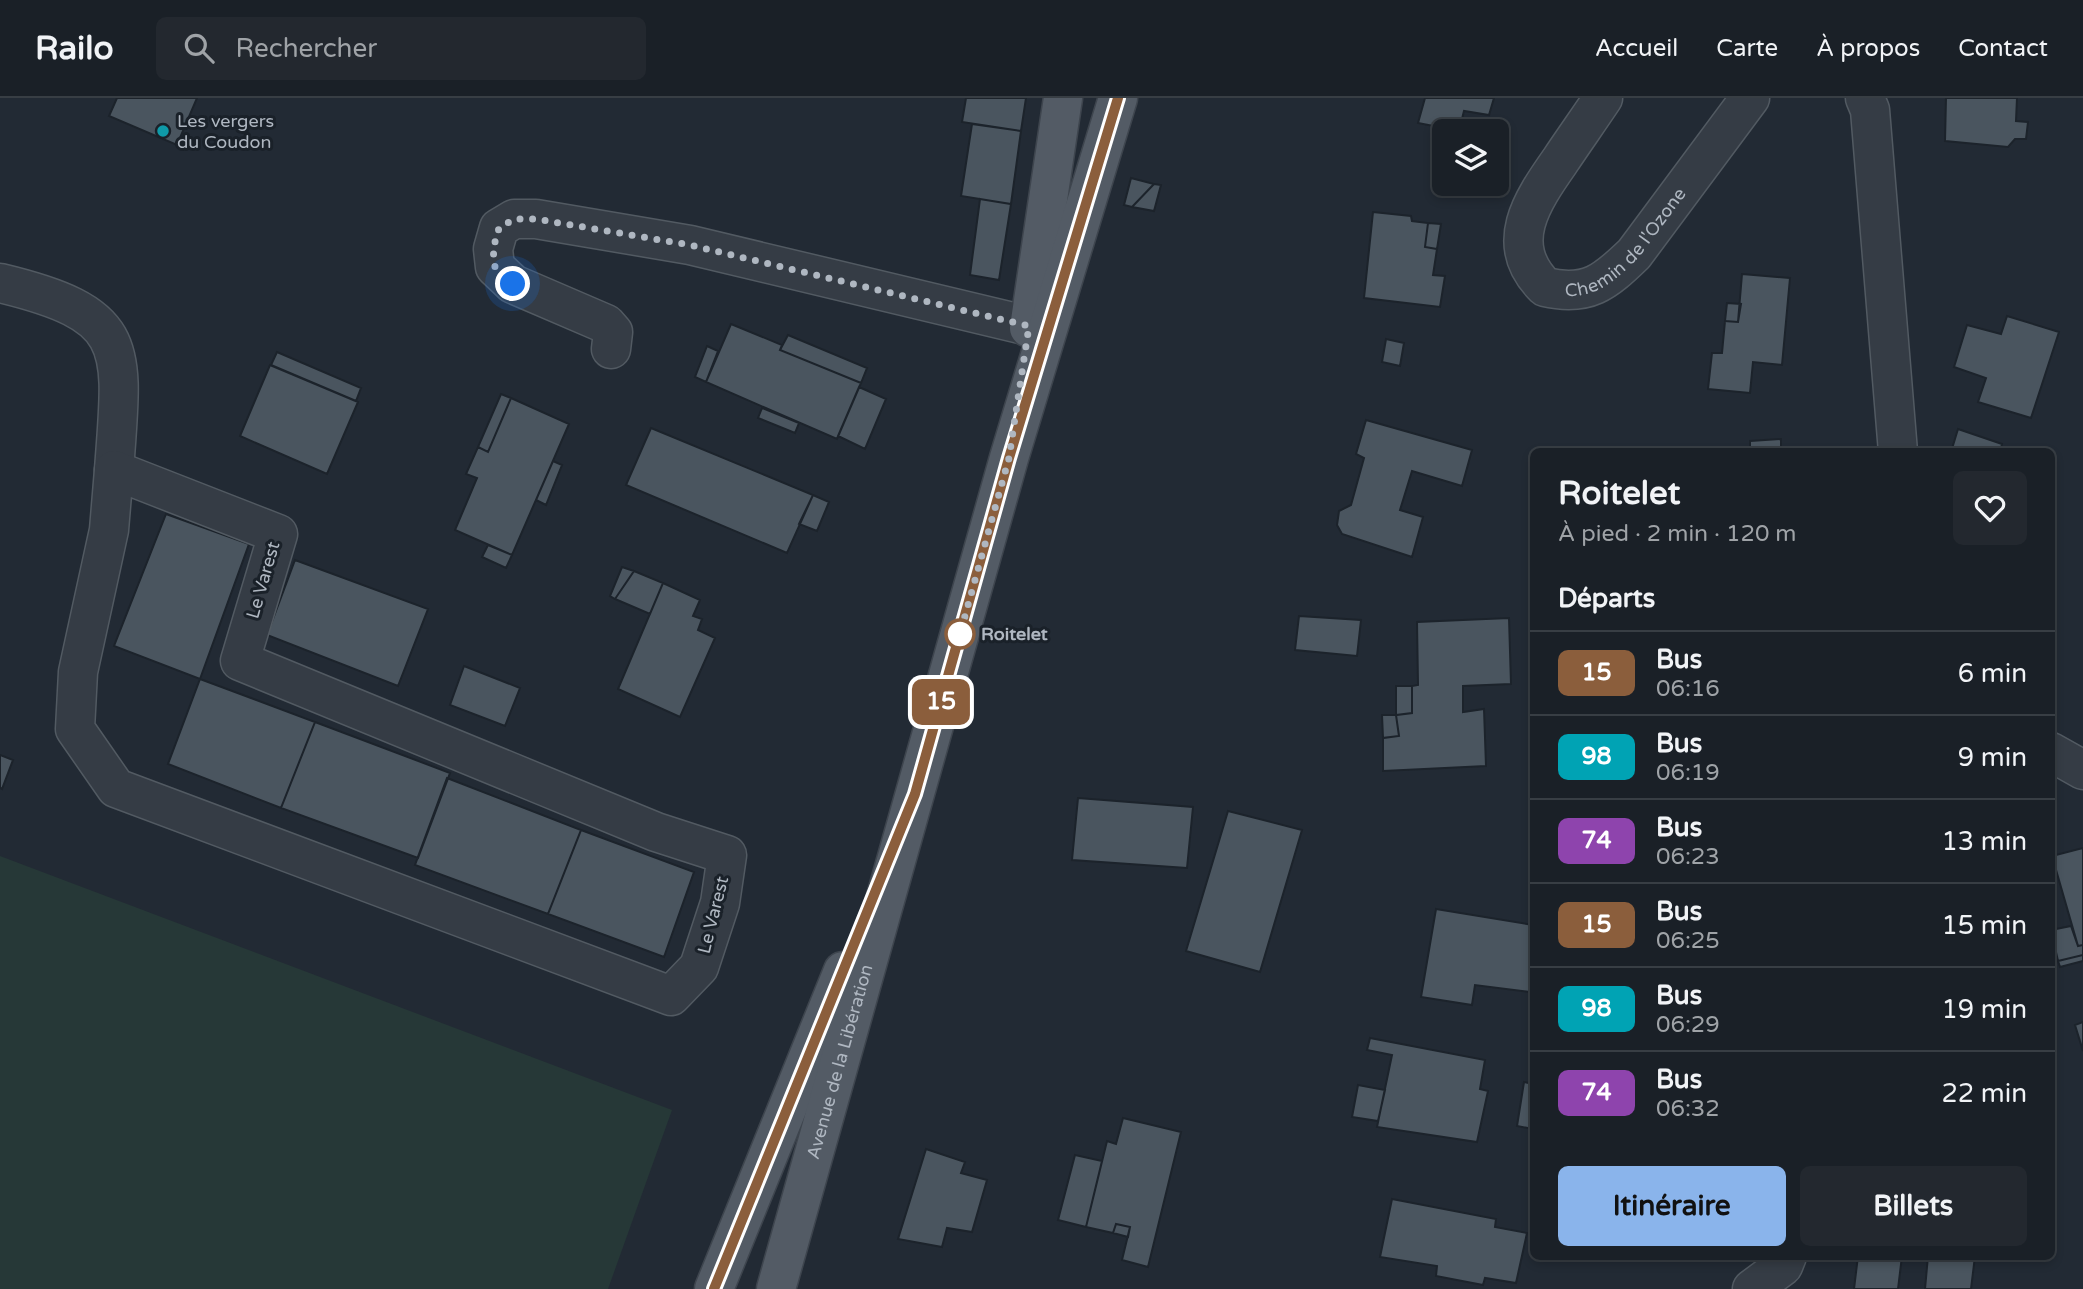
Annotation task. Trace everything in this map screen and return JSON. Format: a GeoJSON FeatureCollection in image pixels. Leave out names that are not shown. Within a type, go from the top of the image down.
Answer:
{"type":"FeatureCollection","features":[{"type":"Feature","properties":{"kind":"main road","name":"Avenue de la Libération"},"geometry":{"type":"LineString","coordinates":[[1009,458],[1063,98]]}},
{"type":"Feature","properties":{"kind":"main road","name":"Avenue de la Libération"},"geometry":{"type":"LineString","coordinates":[[776,1289],[1009,458],[1118,98]]}},
{"type":"Feature","properties":{"kind":"main road","name":"Avenue de la Libération"},"geometry":{"type":"LineString","coordinates":[[714,1289],[915,794]]}},
{"type":"Feature","properties":{"kind":"street","name":"Chemin de l'Ozone"},"geometry":{"type":"LineString","coordinates":[[1603,98],[1535,197],[1526,216],[1524,231],[1527,262],[1545,287],[1576,291],[1597,286],[1617,271],[1634,254],[1749,98]]}},
{"type":"Feature","properties":{"kind":"street"},"geometry":{"type":"LineString","coordinates":[[1865,98],[1870,110],[1898,448]]}},
{"type":"Feature","properties":{"kind":"street"},"geometry":{"type":"LineString","coordinates":[[611,349],[613,332],[606,324],[513,284],[495,267],[493,249],[499,228],[514,219],[536,219],[690,245],[1029,326]]}},
{"type":"Feature","properties":{"kind":"street","name":"Le Varest"},"geometry":{"type":"LineString","coordinates":[[0,284],[47,295],[81,309],[109,335],[120,372],[108,530],[78,673],[75,729],[116,788],[671,996],[699,967],[720,903],[727,856],[656,832],[240,661],[278,534],[114,470]]}},
{"type":"Feature","properties":{"kind":"street"},"geometry":{"type":"LineString","coordinates":[[2055,754],[2083,770]]}},
{"type":"Feature","properties":{"kind":"street"},"geometry":{"type":"LineString","coordinates":[[1752,1289],[1783,1266],[1785,1260]]}},
{"type":"Feature","properties":{"kind":"shaded area"},"geometry":{"type":"Polygon","coordinates":[[[0,856],[672,1110],[608,1289],[0,1289],[0,856]]]}},
{"type":"Feature","properties":{"kind":"building","name":"Les vergers du Coudon"},"geometry":{"type":"Polygon","coordinates":[[[117,98],[197,98],[177,145],[109,116],[117,98]]]}},
{"type":"Feature","properties":{"kind":"building"},"geometry":{"type":"Polygon","coordinates":[[[966,98],[1026,98],[1021,131],[962,122],[966,98]]]}},
{"type":"Feature","properties":{"kind":"building"},"geometry":{"type":"Polygon","coordinates":[[[1425,98],[1494,98],[1489,115],[1464,111],[1462,119],[1432,119],[1432,126],[1418,123],[1425,98]]]}},
{"type":"Feature","properties":{"kind":"building"},"geometry":{"type":"Polygon","coordinates":[[[1946,98],[2017,98],[2016,121],[2028,122],[2026,139],[2015,139],[2008,147],[1945,141],[1946,98]]]}},
{"type":"Feature","properties":{"kind":"building"},"geometry":{"type":"Polygon","coordinates":[[[972,124],[1021,131],[1011,204],[961,196],[972,124]]]}},
{"type":"Feature","properties":{"kind":"building"},"geometry":{"type":"Polygon","coordinates":[[[1131,178],[1154,184],[1132,207],[1124,205],[1131,178]]]}},
{"type":"Feature","properties":{"kind":"building"},"geometry":{"type":"Polygon","coordinates":[[[1154,184],[1161,185],[1154,211],[1132,207],[1154,184]]]}},
{"type":"Feature","properties":{"kind":"building"},"geometry":{"type":"Polygon","coordinates":[[[980,199],[1011,204],[999,280],[970,275],[980,199]]]}},
{"type":"Feature","properties":{"kind":"building"},"geometry":{"type":"Polygon","coordinates":[[[1373,212],[1411,216],[1412,221],[1428,223],[1425,247],[1437,249],[1433,275],[1445,276],[1440,307],[1364,298],[1373,212]]]}},
{"type":"Feature","properties":{"kind":"building"},"geometry":{"type":"Polygon","coordinates":[[[1428,223],[1441,224],[1437,249],[1425,247],[1428,223]]]}},
{"type":"Feature","properties":{"kind":"building"},"geometry":{"type":"Polygon","coordinates":[[[1742,274],[1790,278],[1782,365],[1753,362],[1750,393],[1708,389],[1712,353],[1722,353],[1725,321],[1738,322],[1742,274]]]}},
{"type":"Feature","properties":{"kind":"building"},"geometry":{"type":"Polygon","coordinates":[[[1727,303],[1741,304],[1738,322],[1725,321],[1727,303]]]}},
{"type":"Feature","properties":{"kind":"building"},"geometry":{"type":"Polygon","coordinates":[[[2007,316],[2059,332],[2031,418],[1978,402],[1986,378],[1954,367],[1967,325],[2001,334],[2007,316]]]}},
{"type":"Feature","properties":{"kind":"building"},"geometry":{"type":"Polygon","coordinates":[[[731,324],[782,345],[780,350],[861,383],[837,439],[706,382],[731,324]]]}},
{"type":"Feature","properties":{"kind":"building"},"geometry":{"type":"Polygon","coordinates":[[[788,335],[867,368],[861,383],[780,350],[788,335]]]}},
{"type":"Feature","properties":{"kind":"building"},"geometry":{"type":"Polygon","coordinates":[[[1386,339],[1404,343],[1400,366],[1382,362],[1386,339]]]}},
{"type":"Feature","properties":{"kind":"building"},"geometry":{"type":"Polygon","coordinates":[[[707,346],[718,351],[706,382],[695,377],[707,346]]]}},
{"type":"Feature","properties":{"kind":"building"},"geometry":{"type":"Polygon","coordinates":[[[277,352],[361,388],[356,401],[271,365],[277,352]]]}},
{"type":"Feature","properties":{"kind":"building"},"geometry":{"type":"Polygon","coordinates":[[[270,365],[358,402],[327,474],[240,436],[270,365]]]}},
{"type":"Feature","properties":{"kind":"building"},"geometry":{"type":"Polygon","coordinates":[[[859,387],[886,399],[865,449],[838,436],[859,387]]]}},
{"type":"Feature","properties":{"kind":"building"},"geometry":{"type":"Polygon","coordinates":[[[501,394],[511,398],[488,452],[478,447],[501,394]]]}},
{"type":"Feature","properties":{"kind":"building"},"geometry":{"type":"Polygon","coordinates":[[[511,398],[569,424],[512,555],[455,530],[477,478],[466,474],[478,447],[488,452],[511,398]]]}},
{"type":"Feature","properties":{"kind":"building"},"geometry":{"type":"Polygon","coordinates":[[[762,408],[799,423],[795,433],[758,418],[762,408]]]}},
{"type":"Feature","properties":{"kind":"building"},"geometry":{"type":"Polygon","coordinates":[[[1366,420],[1472,450],[1462,486],[1412,471],[1400,510],[1423,517],[1412,557],[1342,534],[1337,525],[1339,511],[1351,505],[1364,458],[1356,454],[1366,420]]]}},
{"type":"Feature","properties":{"kind":"building"},"geometry":{"type":"Polygon","coordinates":[[[651,428],[813,495],[787,553],[626,485],[651,428]]]}},
{"type":"Feature","properties":{"kind":"building"},"geometry":{"type":"Polygon","coordinates":[[[1958,429],[2002,444],[2001,448],[1952,448],[1958,429]]]}},
{"type":"Feature","properties":{"kind":"building"},"geometry":{"type":"Polygon","coordinates":[[[1781,439],[1781,448],[1750,448],[1750,441],[1781,439]]]}},
{"type":"Feature","properties":{"kind":"building"},"geometry":{"type":"Polygon","coordinates":[[[553,461],[562,465],[546,505],[536,500],[553,461]]]}},
{"type":"Feature","properties":{"kind":"building"},"geometry":{"type":"Polygon","coordinates":[[[813,495],[829,502],[817,531],[799,524],[813,495]]]}},
{"type":"Feature","properties":{"kind":"building"},"geometry":{"type":"Polygon","coordinates":[[[166,514],[249,544],[200,679],[114,646],[166,514]]]}},
{"type":"Feature","properties":{"kind":"building"},"geometry":{"type":"Polygon","coordinates":[[[488,545],[512,555],[506,568],[482,557],[488,545]]]}},
{"type":"Feature","properties":{"kind":"building"},"geometry":{"type":"Polygon","coordinates":[[[295,560],[428,609],[398,686],[267,635],[295,560]]]}},
{"type":"Feature","properties":{"kind":"building"},"geometry":{"type":"Polygon","coordinates":[[[622,567],[634,571],[615,599],[610,596],[622,567]]]}},
{"type":"Feature","properties":{"kind":"building"},"geometry":{"type":"Polygon","coordinates":[[[634,571],[663,583],[650,614],[615,599],[634,571]]]}},
{"type":"Feature","properties":{"kind":"building"},"geometry":{"type":"Polygon","coordinates":[[[663,583],[700,600],[693,616],[702,619],[698,630],[715,638],[680,717],[618,689],[663,583]]]}},
{"type":"Feature","properties":{"kind":"building"},"geometry":{"type":"Polygon","coordinates":[[[1299,616],[1361,620],[1357,656],[1295,650],[1299,616]]]}},
{"type":"Feature","properties":{"kind":"building"},"geometry":{"type":"Polygon","coordinates":[[[1509,618],[1511,684],[1463,686],[1463,712],[1484,709],[1486,766],[1383,771],[1383,738],[1399,736],[1396,715],[1412,713],[1412,686],[1418,685],[1417,622],[1509,618]]]}},
{"type":"Feature","properties":{"kind":"building"},"geometry":{"type":"Polygon","coordinates":[[[464,666],[520,688],[505,726],[450,705],[464,666]]]}},
{"type":"Feature","properties":{"kind":"building"},"geometry":{"type":"Polygon","coordinates":[[[200,679],[315,722],[281,808],[168,764],[200,679]]]}},
{"type":"Feature","properties":{"kind":"building"},"geometry":{"type":"Polygon","coordinates":[[[1396,686],[1412,686],[1412,713],[1396,715],[1396,686]]]}},
{"type":"Feature","properties":{"kind":"building"},"geometry":{"type":"Polygon","coordinates":[[[1382,715],[1396,715],[1399,736],[1383,738],[1382,715]]]}},
{"type":"Feature","properties":{"kind":"building"},"geometry":{"type":"Polygon","coordinates":[[[315,722],[450,773],[418,858],[281,808],[315,722]]]}},
{"type":"Feature","properties":{"kind":"building"},"geometry":{"type":"Polygon","coordinates":[[[0,755],[13,760],[2,789],[0,788],[0,755]]]}},
{"type":"Feature","properties":{"kind":"building"},"geometry":{"type":"Polygon","coordinates":[[[447,778],[581,830],[548,914],[415,865],[447,778]]]}},
{"type":"Feature","properties":{"kind":"building"},"geometry":{"type":"Polygon","coordinates":[[[1078,798],[1193,807],[1187,868],[1072,860],[1078,798]]]}},
{"type":"Feature","properties":{"kind":"building"},"geometry":{"type":"Polygon","coordinates":[[[1228,811],[1302,830],[1260,972],[1186,951],[1228,811]]]}},
{"type":"Feature","properties":{"kind":"building"},"geometry":{"type":"Polygon","coordinates":[[[581,830],[694,872],[664,957],[548,914],[581,830]]]}},
{"type":"Feature","properties":{"kind":"building"},"geometry":{"type":"Polygon","coordinates":[[[2083,848],[2083,945],[2078,946],[2055,866],[2055,855],[2083,848]]]}},
{"type":"Feature","properties":{"kind":"building"},"geometry":{"type":"Polygon","coordinates":[[[1436,909],[1530,925],[1530,992],[1475,985],[1472,1005],[1421,997],[1436,909]]]}},
{"type":"Feature","properties":{"kind":"building"},"geometry":{"type":"Polygon","coordinates":[[[2071,926],[2078,946],[2083,945],[2083,955],[2058,961],[2055,929],[2071,926]]]}},
{"type":"Feature","properties":{"kind":"building"},"geometry":{"type":"Polygon","coordinates":[[[2083,955],[2083,961],[2060,967],[2058,961],[2083,955]]]}},
{"type":"Feature","properties":{"kind":"building"},"geometry":{"type":"Polygon","coordinates":[[[2083,1022],[2083,1051],[2075,1025],[2083,1022]]]}},
{"type":"Feature","properties":{"kind":"building"},"geometry":{"type":"Polygon","coordinates":[[[1370,1038],[1485,1060],[1480,1089],[1488,1091],[1477,1142],[1377,1127],[1392,1055],[1367,1050],[1370,1038]]]}},
{"type":"Feature","properties":{"kind":"building"},"geometry":{"type":"Polygon","coordinates":[[[1524,1082],[1530,1083],[1530,1128],[1517,1126],[1524,1082]]]}},
{"type":"Feature","properties":{"kind":"building"},"geometry":{"type":"Polygon","coordinates":[[[1358,1085],[1385,1090],[1378,1121],[1352,1117],[1358,1085]]]}},
{"type":"Feature","properties":{"kind":"building"},"geometry":{"type":"Polygon","coordinates":[[[1123,1118],[1181,1132],[1148,1267],[1122,1260],[1130,1227],[1116,1224],[1113,1233],[1086,1227],[1107,1141],[1116,1144],[1123,1118]]]}},
{"type":"Feature","properties":{"kind":"building"},"geometry":{"type":"Polygon","coordinates":[[[926,1149],[965,1162],[961,1173],[987,1180],[972,1232],[947,1228],[942,1247],[898,1239],[926,1149]]]}},
{"type":"Feature","properties":{"kind":"building"},"geometry":{"type":"Polygon","coordinates":[[[1075,1155],[1102,1161],[1086,1227],[1058,1220],[1075,1155]]]}},
{"type":"Feature","properties":{"kind":"building"},"geometry":{"type":"Polygon","coordinates":[[[1392,1199],[1496,1219],[1495,1227],[1527,1233],[1516,1283],[1485,1278],[1483,1285],[1436,1276],[1437,1266],[1380,1257],[1392,1199]]]}},
{"type":"Feature","properties":{"kind":"building"},"geometry":{"type":"Polygon","coordinates":[[[1116,1224],[1130,1227],[1128,1237],[1113,1233],[1116,1224]]]}},
{"type":"Feature","properties":{"kind":"building"},"geometry":{"type":"Polygon","coordinates":[[[1858,1260],[1902,1260],[1898,1289],[1854,1289],[1858,1260]]]}},
{"type":"Feature","properties":{"kind":"building"},"geometry":{"type":"Polygon","coordinates":[[[1928,1260],[1975,1260],[1971,1289],[1925,1289],[1928,1260]]]}},
{"type":"Feature","properties":{"kind":"bus line","name":"15"},"geometry":{"type":"LineString","coordinates":[[714,1289],[915,794],[1009,458],[1118,98]]}},
{"type":"Feature","properties":{"kind":"place","name":"Les vergers du Coudon"},"geometry":{"type":"Point","coordinates":[163,131]}},
{"type":"Feature","properties":{"kind":"place","name":"Roitelet"},"geometry":{"type":"Point","coordinates":[960,634]}},
{"type":"Feature","properties":{"kind":"route"},"geometry":{"type":"LineString","coordinates":[[513,284],[495,267],[493,249],[499,228],[514,219],[536,219],[690,245],[1029,326],[1009,458],[960,634]]}}]}
